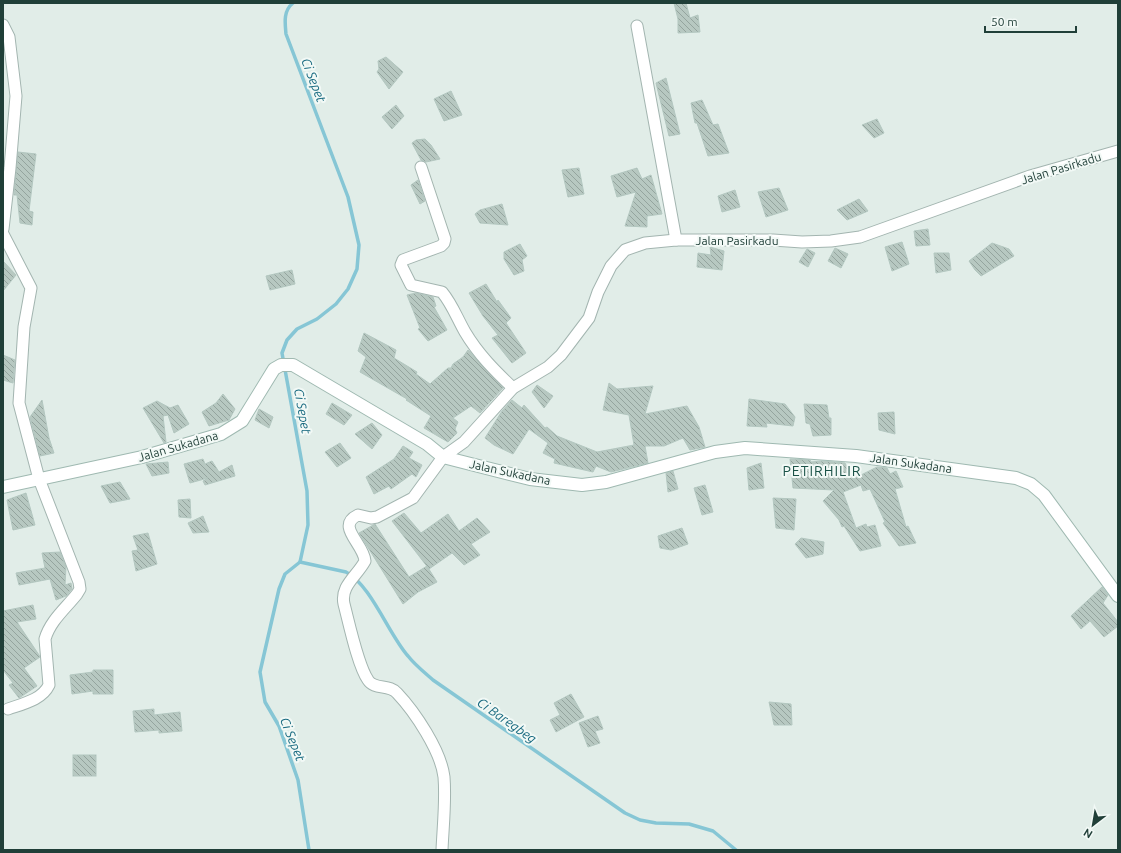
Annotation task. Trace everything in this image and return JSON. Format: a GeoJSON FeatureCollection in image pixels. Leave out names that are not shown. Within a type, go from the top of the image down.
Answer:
{"type":"FeatureCollection","features":[{"type":"Feature","properties":{"kind":"main road","name":"Jalan Sukadana"},"geometry":{"type":"LineString","coordinates":[[3,487],[142,456],[221,434],[242,421],[257,400],[270,376],[287,365],[427,444],[443,457],[530,479],[582,485],[606,482],[714,452],[745,448],[856,456],[1016,478],[1031,484],[1044,495],[1118,596]]}},
{"type":"Feature","properties":{"kind":"street"},"geometry":{"type":"LineString","coordinates":[[3,25],[9,37],[16,96],[3,229]]}},
{"type":"Feature","properties":{"kind":"street"},"geometry":{"type":"LineString","coordinates":[[637,26],[676,240]]}},
{"type":"Feature","properties":{"kind":"street","name":"Jalan Pasirkadu"},"geometry":{"type":"LineString","coordinates":[[442,850],[444,777],[441,763],[418,719],[396,691],[372,684],[368,680],[359,656],[343,597],[350,581],[358,572],[364,561],[364,557],[349,529],[348,524],[351,518],[358,515],[371,518],[377,517],[413,498],[443,457],[464,442],[513,388],[548,367],[562,355],[589,318],[598,292],[611,266],[625,250],[645,243],[676,240],[773,240],[802,242],[831,241],[860,237],[1030,176],[1118,151]]}},
{"type":"Feature","properties":{"kind":"street"},"geometry":{"type":"LineString","coordinates":[[420,167],[445,239],[441,246],[403,260],[402,265],[411,284],[442,292],[484,360],[513,388]]}},
{"type":"Feature","properties":{"kind":"street"},"geometry":{"type":"LineString","coordinates":[[3,234],[30,288],[24,326],[19,403],[39,479],[79,582],[80,589],[52,623],[47,632],[46,639],[49,685],[46,692],[40,697],[8,709]]}},
{"type":"Feature","properties":{"kind":"building"},"geometry":{"type":"Polygon","coordinates":[[[674,3],[686,3],[690,18],[698,15],[700,32],[678,33],[678,19],[674,3]]]}},
{"type":"Feature","properties":{"kind":"building"},"geometry":{"type":"Polygon","coordinates":[[[386,57],[403,72],[389,89],[377,72],[379,69],[378,61],[386,57]]]}},
{"type":"Feature","properties":{"kind":"building"},"geometry":{"type":"Polygon","coordinates":[[[666,78],[680,134],[669,136],[656,83],[666,78]]]}},
{"type":"Feature","properties":{"kind":"building"},"geometry":{"type":"Polygon","coordinates":[[[451,91],[462,115],[444,121],[434,99],[451,91]]]}},
{"type":"Feature","properties":{"kind":"building"},"geometry":{"type":"Polygon","coordinates":[[[702,100],[713,125],[718,124],[729,153],[708,156],[697,123],[695,123],[691,103],[702,100]]]}},
{"type":"Feature","properties":{"kind":"building"},"geometry":{"type":"Polygon","coordinates":[[[396,105],[404,116],[392,129],[382,117],[396,105]]]}},
{"type":"Feature","properties":{"kind":"building"},"geometry":{"type":"Polygon","coordinates":[[[877,119],[884,133],[874,138],[862,125],[877,119]]]}},
{"type":"Feature","properties":{"kind":"building"},"geometry":{"type":"Polygon","coordinates":[[[425,139],[440,159],[426,162],[421,160],[412,143],[416,140],[425,139]]]}},
{"type":"Feature","properties":{"kind":"building"},"geometry":{"type":"Polygon","coordinates":[[[18,152],[36,154],[29,211],[33,212],[32,225],[20,223],[17,195],[14,195],[18,152]]]}},
{"type":"Feature","properties":{"kind":"building"},"geometry":{"type":"Polygon","coordinates":[[[579,168],[584,194],[568,197],[562,170],[579,168]]]}},
{"type":"Feature","properties":{"kind":"building"},"geometry":{"type":"Polygon","coordinates":[[[637,168],[642,179],[651,175],[662,214],[647,216],[647,227],[625,226],[636,192],[617,197],[611,176],[637,168]]]}},
{"type":"Feature","properties":{"kind":"building"},"geometry":{"type":"Polygon","coordinates":[[[418,180],[425,201],[420,204],[411,185],[418,180]]]}},
{"type":"Feature","properties":{"kind":"building"},"geometry":{"type":"Polygon","coordinates":[[[779,188],[788,210],[766,217],[758,192],[779,188]]]}},
{"type":"Feature","properties":{"kind":"building"},"geometry":{"type":"Polygon","coordinates":[[[735,190],[740,207],[722,212],[718,196],[735,190]]]}},
{"type":"Feature","properties":{"kind":"building"},"geometry":{"type":"Polygon","coordinates":[[[859,199],[868,211],[847,220],[837,210],[859,199]]]}},
{"type":"Feature","properties":{"kind":"building"},"geometry":{"type":"Polygon","coordinates":[[[502,204],[508,225],[480,223],[475,214],[480,210],[502,204]]]}},
{"type":"Feature","properties":{"kind":"building"},"geometry":{"type":"Polygon","coordinates":[[[928,229],[930,245],[916,246],[914,231],[928,229]]]}},
{"type":"Feature","properties":{"kind":"building"},"geometry":{"type":"Polygon","coordinates":[[[902,242],[909,264],[892,271],[885,247],[902,242]]]}},
{"type":"Feature","properties":{"kind":"building"},"geometry":{"type":"Polygon","coordinates":[[[992,243],[1009,249],[1014,256],[981,276],[969,261],[992,243]]]}},
{"type":"Feature","properties":{"kind":"building"},"geometry":{"type":"Polygon","coordinates":[[[520,244],[527,256],[522,260],[524,271],[514,275],[504,259],[504,252],[520,244]]]}},
{"type":"Feature","properties":{"kind":"building"},"geometry":{"type":"Polygon","coordinates":[[[710,247],[724,251],[722,270],[697,267],[698,253],[711,255],[710,247]]]}},
{"type":"Feature","properties":{"kind":"building"},"geometry":{"type":"Polygon","coordinates":[[[835,248],[848,254],[841,268],[828,261],[835,248]]]}},
{"type":"Feature","properties":{"kind":"building"},"geometry":{"type":"Polygon","coordinates":[[[807,249],[815,253],[808,267],[799,262],[807,249]]]}},
{"type":"Feature","properties":{"kind":"building"},"geometry":{"type":"Polygon","coordinates":[[[934,253],[949,253],[951,270],[936,273],[934,253]]]}},
{"type":"Feature","properties":{"kind":"building"},"geometry":{"type":"Polygon","coordinates":[[[3,261],[16,275],[3,291],[3,261]]]}},
{"type":"Feature","properties":{"kind":"building"},"geometry":{"type":"Polygon","coordinates":[[[292,270],[295,284],[270,290],[266,276],[292,270]]]}},
{"type":"Feature","properties":{"kind":"building"},"geometry":{"type":"Polygon","coordinates":[[[486,284],[497,302],[498,300],[511,318],[506,323],[526,353],[512,363],[492,338],[498,335],[483,316],[469,293],[486,284]]]}},
{"type":"Feature","properties":{"kind":"building"},"geometry":{"type":"Polygon","coordinates":[[[416,293],[433,297],[436,306],[434,307],[447,330],[428,341],[418,329],[420,328],[407,295],[416,293]]]}},
{"type":"Feature","properties":{"kind":"building"},"geometry":{"type":"Polygon","coordinates":[[[364,333],[396,350],[394,358],[417,372],[416,374],[430,384],[448,368],[451,368],[453,364],[463,357],[468,350],[503,388],[480,413],[471,406],[453,418],[458,422],[455,429],[457,433],[448,442],[424,428],[431,416],[406,400],[407,399],[360,372],[366,357],[358,351],[364,333]]]}},
{"type":"Feature","properties":{"kind":"building"},"geometry":{"type":"Polygon","coordinates":[[[3,355],[15,360],[13,383],[3,380],[3,355]]]}},
{"type":"Feature","properties":{"kind":"building"},"geometry":{"type":"Polygon","coordinates":[[[609,383],[617,389],[653,386],[645,414],[687,406],[699,427],[705,447],[690,450],[683,438],[664,446],[645,446],[648,463],[611,472],[596,466],[593,472],[554,463],[555,459],[543,453],[548,443],[529,429],[513,454],[494,445],[485,438],[502,411],[512,400],[522,408],[524,405],[545,428],[547,427],[557,436],[597,452],[634,445],[629,415],[603,410],[609,383]]]}},
{"type":"Feature","properties":{"kind":"building"},"geometry":{"type":"Polygon","coordinates":[[[537,385],[553,396],[544,408],[532,392],[537,385]]]}},
{"type":"Feature","properties":{"kind":"building"},"geometry":{"type":"Polygon","coordinates":[[[223,394],[235,409],[229,420],[209,426],[202,412],[216,403],[223,394]]]}},
{"type":"Feature","properties":{"kind":"building"},"geometry":{"type":"Polygon","coordinates":[[[749,399],[785,404],[795,417],[793,426],[766,423],[767,427],[747,426],[749,399]]]}},
{"type":"Feature","properties":{"kind":"building"},"geometry":{"type":"Polygon","coordinates":[[[42,400],[49,438],[54,453],[40,456],[30,417],[42,400]]]}},
{"type":"Feature","properties":{"kind":"building"},"geometry":{"type":"Polygon","coordinates":[[[157,401],[170,408],[178,405],[189,424],[174,433],[168,415],[163,416],[166,442],[164,443],[143,408],[157,401]]]}},
{"type":"Feature","properties":{"kind":"building"},"geometry":{"type":"Polygon","coordinates":[[[332,403],[352,415],[344,425],[326,414],[332,403]]]}},
{"type":"Feature","properties":{"kind":"building"},"geometry":{"type":"Polygon","coordinates":[[[804,404],[827,405],[829,418],[831,418],[831,435],[813,436],[810,424],[806,423],[804,404]]]}},
{"type":"Feature","properties":{"kind":"building"},"geometry":{"type":"Polygon","coordinates":[[[259,409],[273,417],[269,428],[255,420],[259,409]]]}},
{"type":"Feature","properties":{"kind":"building"},"geometry":{"type":"Polygon","coordinates":[[[894,412],[895,434],[879,430],[878,413],[894,412]]]}},
{"type":"Feature","properties":{"kind":"building"},"geometry":{"type":"Polygon","coordinates":[[[372,423],[382,435],[372,449],[355,434],[372,423]]]}},
{"type":"Feature","properties":{"kind":"building"},"geometry":{"type":"Polygon","coordinates":[[[340,443],[351,458],[337,467],[325,452],[340,443]]]}},
{"type":"Feature","properties":{"kind":"building"},"geometry":{"type":"Polygon","coordinates":[[[403,446],[413,452],[409,458],[422,465],[416,477],[412,474],[391,489],[389,486],[374,494],[366,477],[394,459],[403,446]]]}},
{"type":"Feature","properties":{"kind":"building"},"geometry":{"type":"Polygon","coordinates":[[[203,459],[205,464],[212,461],[219,472],[232,465],[235,476],[205,485],[203,481],[208,478],[190,483],[184,464],[203,459]]]}},
{"type":"Feature","properties":{"kind":"building"},"geometry":{"type":"Polygon","coordinates":[[[790,459],[810,460],[811,462],[822,461],[845,463],[853,479],[877,467],[887,468],[890,474],[896,471],[903,487],[895,489],[906,527],[908,526],[916,543],[899,546],[883,523],[885,522],[870,489],[863,491],[861,485],[843,492],[856,528],[866,524],[867,527],[875,525],[881,546],[860,551],[844,526],[842,527],[839,520],[823,501],[834,490],[793,488],[790,459]]]}},
{"type":"Feature","properties":{"kind":"building"},"geometry":{"type":"Polygon","coordinates":[[[168,462],[169,473],[152,476],[146,464],[168,462]]]}},
{"type":"Feature","properties":{"kind":"building"},"geometry":{"type":"Polygon","coordinates":[[[761,463],[764,488],[749,490],[747,468],[761,463]]]}},
{"type":"Feature","properties":{"kind":"building"},"geometry":{"type":"Polygon","coordinates":[[[673,471],[678,489],[668,492],[666,473],[673,471]]]}},
{"type":"Feature","properties":{"kind":"building"},"geometry":{"type":"Polygon","coordinates":[[[120,482],[130,499],[110,503],[101,486],[120,482]]]}},
{"type":"Feature","properties":{"kind":"building"},"geometry":{"type":"Polygon","coordinates":[[[705,485],[713,512],[702,515],[694,488],[705,485]]]}},
{"type":"Feature","properties":{"kind":"building"},"geometry":{"type":"Polygon","coordinates":[[[26,493],[35,525],[13,530],[7,500],[26,493]]]}},
{"type":"Feature","properties":{"kind":"building"},"geometry":{"type":"Polygon","coordinates":[[[773,498],[796,499],[794,530],[776,528],[773,498]]]}},
{"type":"Feature","properties":{"kind":"building"},"geometry":{"type":"Polygon","coordinates":[[[190,499],[191,518],[179,517],[178,500],[190,499]]]}},
{"type":"Feature","properties":{"kind":"building"},"geometry":{"type":"Polygon","coordinates":[[[404,513],[421,533],[448,514],[459,531],[477,518],[490,532],[471,544],[480,555],[464,565],[452,553],[429,569],[392,521],[404,513]]]}},
{"type":"Feature","properties":{"kind":"building"},"geometry":{"type":"Polygon","coordinates":[[[203,516],[209,532],[193,533],[188,523],[203,516]]]}},
{"type":"Feature","properties":{"kind":"building"},"geometry":{"type":"Polygon","coordinates":[[[375,524],[409,577],[427,566],[437,582],[418,592],[403,604],[359,533],[375,524]]]}},
{"type":"Feature","properties":{"kind":"building"},"geometry":{"type":"Polygon","coordinates":[[[682,528],[688,544],[671,550],[660,548],[658,536],[682,528]]]}},
{"type":"Feature","properties":{"kind":"building"},"geometry":{"type":"Polygon","coordinates":[[[148,533],[157,564],[136,571],[132,551],[138,550],[133,536],[148,533]]]}},
{"type":"Feature","properties":{"kind":"building"},"geometry":{"type":"Polygon","coordinates":[[[801,538],[824,542],[823,554],[806,558],[795,544],[801,538]]]}},
{"type":"Feature","properties":{"kind":"building"},"geometry":{"type":"Polygon","coordinates":[[[60,552],[66,567],[65,585],[71,583],[72,589],[66,596],[56,600],[50,579],[19,585],[16,573],[45,568],[42,553],[60,552]]]}},
{"type":"Feature","properties":{"kind":"building"},"geometry":{"type":"Polygon","coordinates":[[[1102,587],[1108,595],[1103,603],[1118,622],[1118,626],[1104,637],[1090,621],[1081,629],[1071,616],[1102,587]]]}},
{"type":"Feature","properties":{"kind":"building"},"geometry":{"type":"Polygon","coordinates":[[[33,605],[36,619],[17,622],[40,657],[24,668],[37,686],[19,698],[9,685],[13,683],[3,670],[3,611],[33,605]]]}},
{"type":"Feature","properties":{"kind":"building"},"geometry":{"type":"Polygon","coordinates":[[[93,670],[113,670],[113,694],[93,694],[93,691],[72,694],[70,675],[93,672],[93,670]]]}},
{"type":"Feature","properties":{"kind":"building"},"geometry":{"type":"Polygon","coordinates":[[[571,694],[584,717],[556,732],[550,720],[560,715],[554,703],[571,694]]]}},
{"type":"Feature","properties":{"kind":"building"},"geometry":{"type":"Polygon","coordinates":[[[769,702],[791,704],[792,725],[774,725],[769,702]]]}},
{"type":"Feature","properties":{"kind":"building"},"geometry":{"type":"Polygon","coordinates":[[[154,709],[154,715],[180,712],[182,731],[159,733],[159,730],[135,732],[133,711],[154,709]]]}},
{"type":"Feature","properties":{"kind":"building"},"geometry":{"type":"Polygon","coordinates":[[[598,716],[603,729],[595,731],[600,743],[588,747],[579,723],[598,716]]]}},
{"type":"Feature","properties":{"kind":"building"},"geometry":{"type":"Polygon","coordinates":[[[73,755],[96,755],[96,776],[73,776],[73,755]]]}},
{"type":"Feature","properties":{"kind":"waterway","name":"Ci Sepet"},"geometry":{"type":"LineString","coordinates":[[293,3],[286,13],[286,34],[348,197],[359,245],[357,269],[348,289],[336,304],[317,319],[297,329],[287,340],[282,353],[307,491],[308,525],[300,562],[285,574],[279,589],[260,672],[265,702],[279,726],[298,780],[309,850]]}},
{"type":"Feature","properties":{"kind":"waterway","name":"Ci Baregbeg"},"geometry":{"type":"LineString","coordinates":[[300,562],[346,572],[355,578],[372,599],[401,647],[433,680],[625,813],[640,820],[656,823],[689,824],[713,831],[736,850]]}},
{"type":"Feature","properties":{"kind":"district","name":"PETIRHILIR"},"geometry":{"type":"Point","coordinates":[822,471]}}]}
